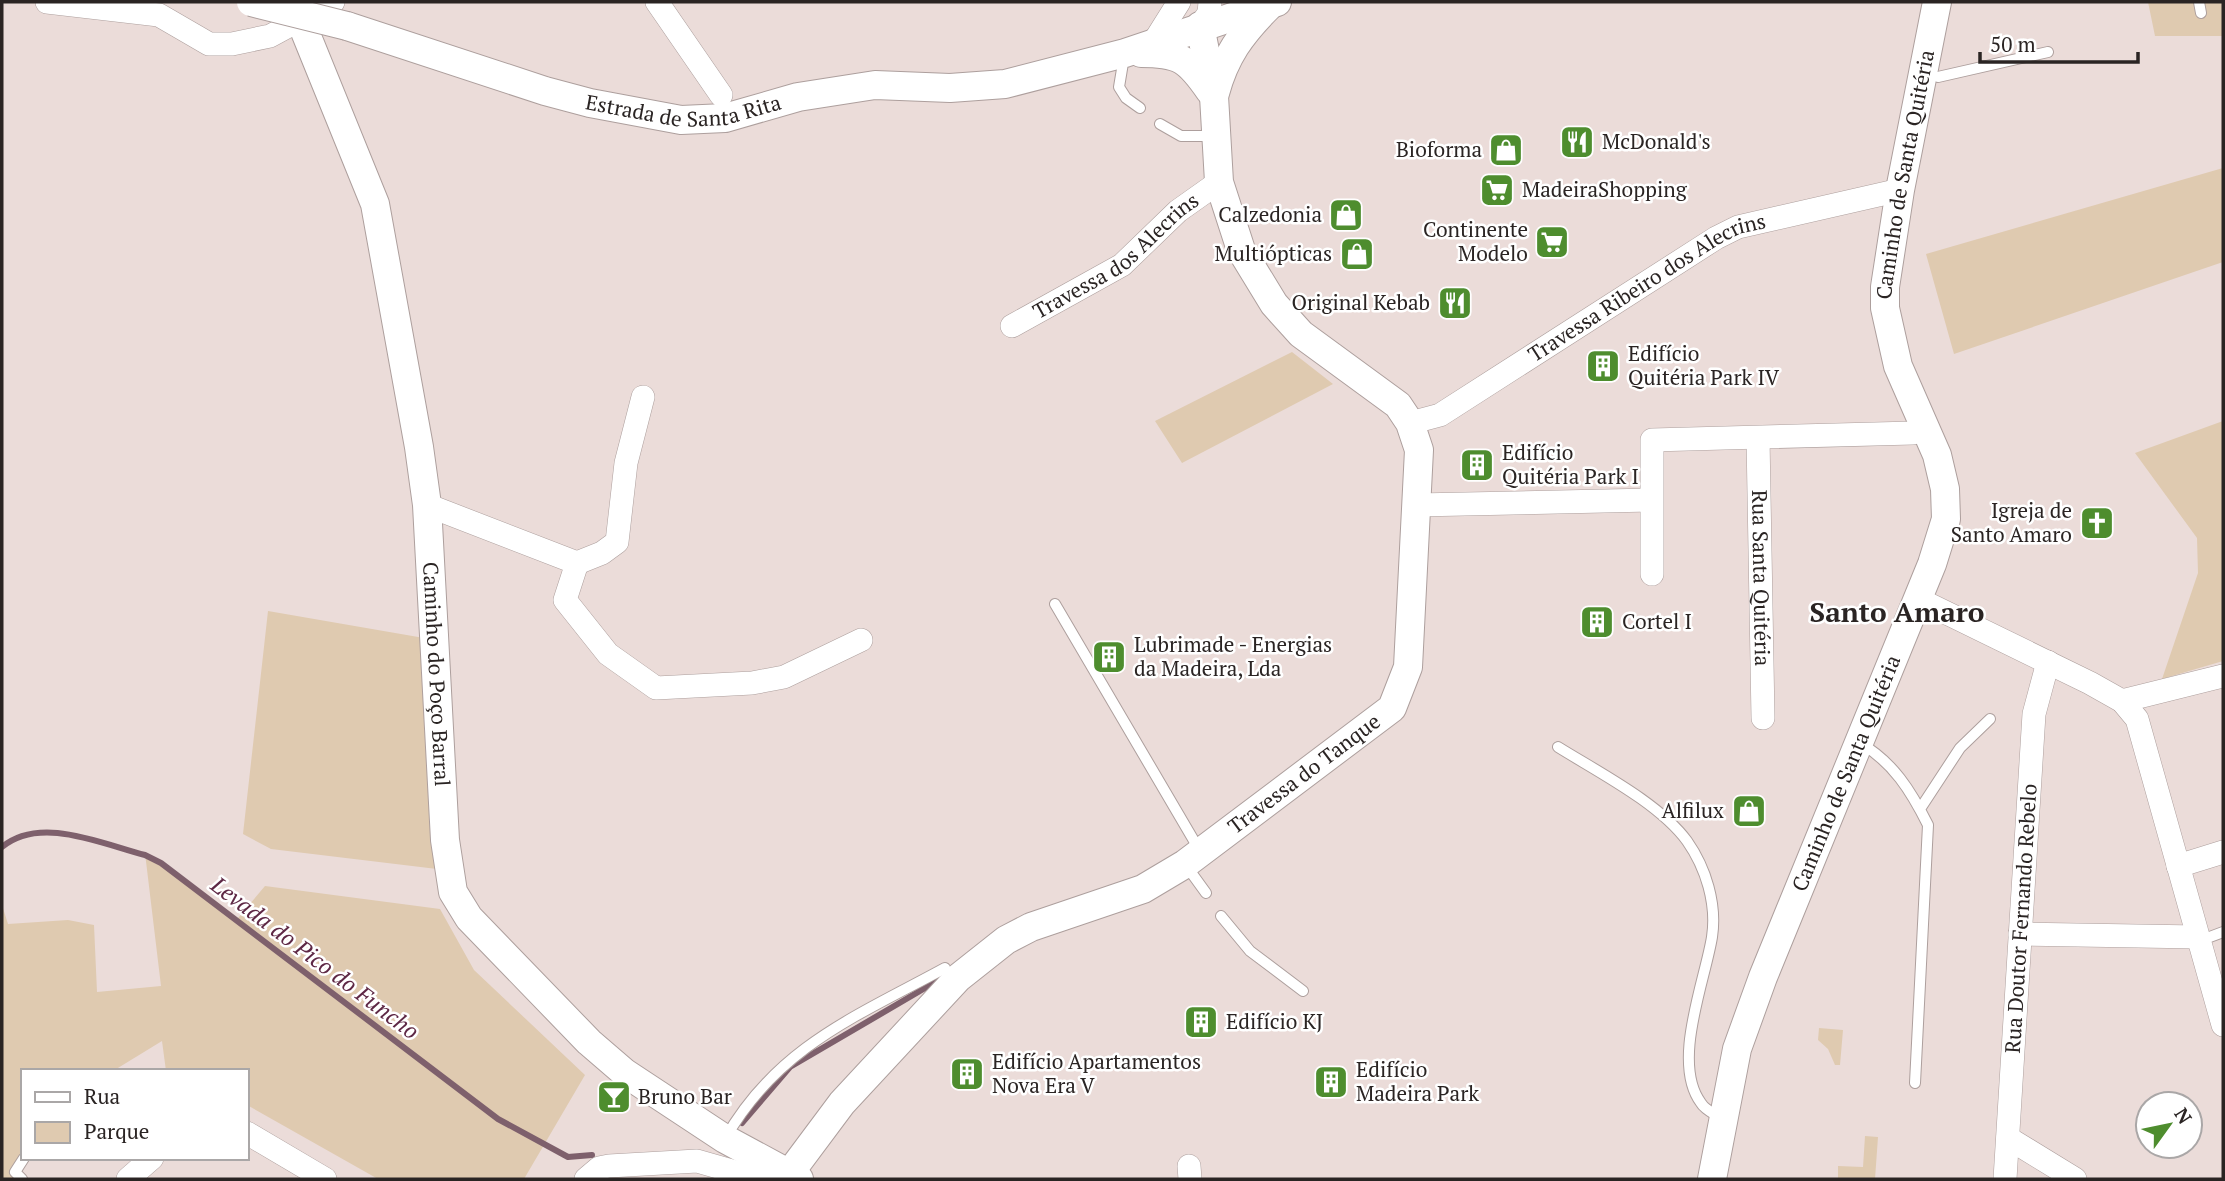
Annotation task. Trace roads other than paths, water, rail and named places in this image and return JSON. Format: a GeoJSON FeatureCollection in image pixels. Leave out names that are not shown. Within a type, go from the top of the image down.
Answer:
{"type":"FeatureCollection","features":[{"type":"Feature","properties":{"kind":"street"},"geometry":{"type":"LineString","coordinates":[[47,2],[159,15],[209,44],[232,44],[270,36],[297,11],[333,2]]}},
{"type":"Feature","properties":{"kind":"street","name":"Estrada de Santa Rita"},"geometry":{"type":"LineString","coordinates":[[251,2],[347,26],[545,91],[590,103],[681,120],[725,118],[798,97],[875,85],[950,88],[1005,84],[1138,49],[1202,10],[1270,2]]}},
{"type":"Feature","properties":{"kind":"street"},"geometry":{"type":"LineString","coordinates":[[657,2],[721,95]]}},
{"type":"Feature","properties":{"kind":"street"},"geometry":{"type":"LineString","coordinates":[[1138,49],[1179,2]]}},
{"type":"Feature","properties":{"kind":"street"},"geometry":{"type":"LineString","coordinates":[[1214,96],[1228,54],[1241,34],[1270,2]]}},
{"type":"Feature","properties":{"kind":"street","name":"Caminho de Santa Quitéria"},"geometry":{"type":"LineString","coordinates":[[1712,1179],[1737,1049],[1763,977],[1918,598],[1946,519],[1945,489],[1937,455],[1898,366],[1885,308],[1900,190],[1937,2]]}},
{"type":"Feature","properties":{"kind":"street","name":"Travessa do Tanque"},"geometry":{"type":"LineString","coordinates":[[790,1178],[842,1103],[958,978],[1006,940],[1031,927],[1143,889],[1193,859],[1392,708],[1415,667],[1419,450],[1409,423],[1398,405],[1301,334],[1274,304],[1241,250],[1219,183],[1214,96],[1202,10]]}},
{"type":"Feature","properties":{"kind":"street","name":"Caminho do Poço Barral"},"geometry":{"type":"LineString","coordinates":[[297,11],[375,204],[427,505],[444,840],[453,892],[469,918],[589,1042],[625,1073],[790,1178]]}},
{"type":"Feature","properties":{"kind":"street","name":"Estrada de Santa Rita"},"geometry":{"type":"LineString","coordinates":[[1138,49],[1169,53],[1183,59],[1195,69],[1214,96]]}},
{"type":"Feature","properties":{"kind":"street","name":"Travessa dos Alecrins"},"geometry":{"type":"LineString","coordinates":[[1012,326],[1122,265],[1178,212],[1219,183]]}},
{"type":"Feature","properties":{"kind":"street","name":"Travessa Ribeiro dos Alecrins"},"geometry":{"type":"LineString","coordinates":[[1409,423],[1440,415],[1716,238],[1738,227],[1900,190]]}},
{"type":"Feature","properties":{"kind":"street"},"geometry":{"type":"LineString","coordinates":[[427,505],[577,564],[603,553],[617,542],[626,463],[643,397]]}},
{"type":"Feature","properties":{"kind":"street"},"geometry":{"type":"LineString","coordinates":[[1652,574],[1652,440],[1913,433],[1926,428]]}},
{"type":"Feature","properties":{"kind":"street","name":"Rua Santa Quitéria"},"geometry":{"type":"LineString","coordinates":[[1758,438],[1763,718]]}},
{"type":"Feature","properties":{"kind":"street"},"geometry":{"type":"LineString","coordinates":[[1417,505],[1651,500]]}},
{"type":"Feature","properties":{"kind":"street"},"geometry":{"type":"LineString","coordinates":[[577,564],[565,600],[608,654],[656,688],[752,683],[784,677],[861,640]]}},
{"type":"Feature","properties":{"kind":"street"},"geometry":{"type":"LineString","coordinates":[[1918,598],[2122,701],[2137,719],[2223,1026]]}},
{"type":"Feature","properties":{"kind":"street","name":"Rua Doutor Fernando Rebelo"},"geometry":{"type":"LineString","coordinates":[[2005,1179],[2034,714],[2048,662]]}},
{"type":"Feature","properties":{"kind":"street"},"geometry":{"type":"LineString","coordinates":[[2122,701],[2223,676]]}},
{"type":"Feature","properties":{"kind":"street"},"geometry":{"type":"LineString","coordinates":[[2178,866],[2223,852]]}},
{"type":"Feature","properties":{"kind":"street"},"geometry":{"type":"LineString","coordinates":[[2020,934],[2198,939]]}},
{"type":"Feature","properties":{"kind":"street"},"geometry":{"type":"LineString","coordinates":[[248,1134],[325,1179]]}},
{"type":"Feature","properties":{"kind":"street"},"geometry":{"type":"LineString","coordinates":[[2008,1138],[2045,1170],[2075,1179]]}},
{"type":"Feature","properties":{"kind":"street"},"geometry":{"type":"LineString","coordinates":[[128,1179],[150,1160]]}},
{"type":"Feature","properties":{"kind":"street"},"geometry":{"type":"LineString","coordinates":[[586,1179],[599,1168],[609,1166],[697,1161],[760,1179]]}},
{"type":"Feature","properties":{"kind":"lane"},"geometry":{"type":"LineString","coordinates":[[1138,49],[1119,87],[1126,98],[1140,108]]}},
{"type":"Feature","properties":{"kind":"lane"},"geometry":{"type":"LineString","coordinates":[[1938,77],[2048,52]]}},
{"type":"Feature","properties":{"kind":"lane"},"geometry":{"type":"LineString","coordinates":[[1160,124],[1181,136],[1215,135]]}},
{"type":"Feature","properties":{"kind":"lane"},"geometry":{"type":"LineString","coordinates":[[1055,604],[1193,859],[1206,893]]}},
{"type":"Feature","properties":{"kind":"lane"},"geometry":{"type":"LineString","coordinates":[[1920,809],[1960,748],[1990,719]]}},
{"type":"Feature","properties":{"kind":"lane"},"geometry":{"type":"LineString","coordinates":[[1860,743],[1889,764],[1928,825],[1915,1083]]}},
{"type":"Feature","properties":{"kind":"lane"},"geometry":{"type":"LineString","coordinates":[[1558,747],[1632,794],[1671,825],[1687,841],[1705,874],[1712,900],[1712,935],[1694,1016],[1692,1080],[1702,1105],[1722,1119]]}},
{"type":"Feature","properties":{"kind":"lane"},"geometry":{"type":"LineString","coordinates":[[1221,916],[1250,951],[1303,991]]}},
{"type":"Feature","properties":{"kind":"lane"},"geometry":{"type":"LineString","coordinates":[[2198,939],[2223,933]]}},
{"type":"Feature","properties":{"kind":"lane"},"geometry":{"type":"LineString","coordinates":[[725,1139],[746,1104],[786,1061],[842,1025],[945,968]]}},
{"type":"Feature","properties":{"kind":"lane"},"geometry":{"type":"LineString","coordinates":[[22,1179],[15,1172],[23,1160]]}},
{"type":"Feature","properties":{"kind":"waterway","name":"Levada do Pico do Funcho"},"geometry":{"type":"LineString","coordinates":[[2,847],[17,838],[34,833],[53,833],[91,839],[145,855],[161,863],[498,1119],[568,1157],[592,1155]]}},
{"type":"Feature","properties":{"kind":"waterway"},"geometry":{"type":"LineString","coordinates":[[742,1123],[790,1067],[937,981]]}},
{"type":"Feature","properties":{"kind":"place","name":"McDonald's"},"geometry":{"type":"Point","coordinates":[1577,142]}},
{"type":"Feature","properties":{"kind":"place","name":"Bioforma"},"geometry":{"type":"Point","coordinates":[1506,150]}},
{"type":"Feature","properties":{"kind":"place","name":"MadeiraShopping"},"geometry":{"type":"Point","coordinates":[1497,190]}},
{"type":"Feature","properties":{"kind":"place","name":"Calzedonia"},"geometry":{"type":"Point","coordinates":[1346,215]}},
{"type":"Feature","properties":{"kind":"place","name":"Continente Modelo"},"geometry":{"type":"Point","coordinates":[1552,242]}},
{"type":"Feature","properties":{"kind":"place","name":"Multiópticas"},"geometry":{"type":"Point","coordinates":[1357,254]}},
{"type":"Feature","properties":{"kind":"place","name":"Original Kebab"},"geometry":{"type":"Point","coordinates":[1455,303]}},
{"type":"Feature","properties":{"kind":"place","name":"Edifício Quitéria Park IV"},"geometry":{"type":"Point","coordinates":[1603,366]}},
{"type":"Feature","properties":{"kind":"place","name":"Edifício Quitéria Park I"},"geometry":{"type":"Point","coordinates":[1477,465]}},
{"type":"Feature","properties":{"kind":"place","name":"Igreja de Santo Amaro"},"geometry":{"type":"Point","coordinates":[2097,523]}},
{"type":"Feature","properties":{"kind":"place","name":"Cortel I"},"geometry":{"type":"Point","coordinates":[1597,622]}},
{"type":"Feature","properties":{"kind":"place","name":"Lubrimade - Energias da Madeira, Lda"},"geometry":{"type":"Point","coordinates":[1109,657]}},
{"type":"Feature","properties":{"kind":"place","name":"Alfilux"},"geometry":{"type":"Point","coordinates":[1749,811]}},
{"type":"Feature","properties":{"kind":"place","name":"Edifício KJ"},"geometry":{"type":"Point","coordinates":[1201,1022]}},
{"type":"Feature","properties":{"kind":"place","name":"Edifício Apartamentos Nova Era V"},"geometry":{"type":"Point","coordinates":[967,1074]}},
{"type":"Feature","properties":{"kind":"place","name":"Edifício Madeira Park"},"geometry":{"type":"Point","coordinates":[1331,1082]}},
{"type":"Feature","properties":{"kind":"place","name":"Bruno Bar"},"geometry":{"type":"Point","coordinates":[614,1097]}},
{"type":"Feature","properties":{"kind":"district","name":"Santo Amaro"},"geometry":{"type":"Point","coordinates":[1897,612]}}]}
